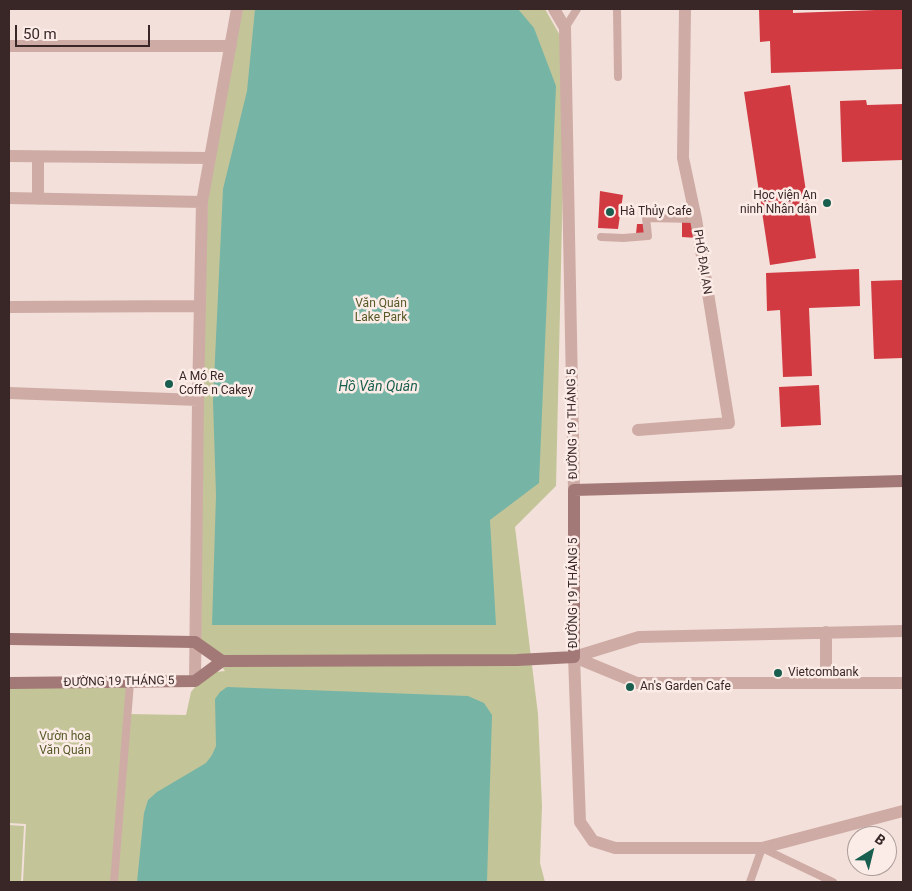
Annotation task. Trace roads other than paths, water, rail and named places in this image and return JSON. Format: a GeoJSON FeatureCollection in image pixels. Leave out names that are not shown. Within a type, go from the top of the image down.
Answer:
{"type":"FeatureCollection","features":[{"type":"Feature","properties":{"kind":"street"},"geometry":{"type":"LineString","coordinates":[[195,681],[202,202],[236,9]]}},
{"type":"Feature","properties":{"kind":"street"},"geometry":{"type":"LineString","coordinates":[[554,9],[565,28]]}},
{"type":"Feature","properties":{"kind":"street","name":"PHỐ ĐẠI AN"},"geometry":{"type":"LineString","coordinates":[[638,430],[729,423],[696,219],[683,158],[685,9]]}},
{"type":"Feature","properties":{"kind":"street","name":"ĐƯỜNG 19 THÁNG 5"},"geometry":{"type":"LineString","coordinates":[[222,661],[505,660],[574,657],[574,490],[565,28]]}},
{"type":"Feature","properties":{"kind":"street"},"geometry":{"type":"LineString","coordinates":[[9,46],[231,46]]}},
{"type":"Feature","properties":{"kind":"street"},"geometry":{"type":"LineString","coordinates":[[9,156],[209,158]]}},
{"type":"Feature","properties":{"kind":"street"},"geometry":{"type":"LineString","coordinates":[[38,157],[38,199]]}},
{"type":"Feature","properties":{"kind":"street"},"geometry":{"type":"LineString","coordinates":[[9,198],[202,202]]}},
{"type":"Feature","properties":{"kind":"street"},"geometry":{"type":"LineString","coordinates":[[9,307],[200,306]]}},
{"type":"Feature","properties":{"kind":"street"},"geometry":{"type":"LineString","coordinates":[[9,393],[198,400]]}},
{"type":"Feature","properties":{"kind":"street","name":"ĐƯỜNG 19 THÁNG 5"},"geometry":{"type":"LineString","coordinates":[[574,490],[903,480]]}},
{"type":"Feature","properties":{"kind":"street"},"geometry":{"type":"LineString","coordinates":[[574,657],[639,637],[903,631]]}},
{"type":"Feature","properties":{"kind":"street"},"geometry":{"type":"LineString","coordinates":[[826,632],[826,683]]}},
{"type":"Feature","properties":{"kind":"street"},"geometry":{"type":"LineString","coordinates":[[9,639],[195,642],[222,661],[195,681]]}},
{"type":"Feature","properties":{"kind":"street"},"geometry":{"type":"LineString","coordinates":[[574,657],[637,683],[903,683]]}},
{"type":"Feature","properties":{"kind":"street"},"geometry":{"type":"LineString","coordinates":[[574,657],[580,822],[593,841],[615,848],[762,848],[903,811]]}},
{"type":"Feature","properties":{"kind":"street","name":"ĐƯỜNG 19 THÁNG 5"},"geometry":{"type":"LineString","coordinates":[[9,683],[195,681]]}},
{"type":"Feature","properties":{"kind":"lane"},"geometry":{"type":"LineString","coordinates":[[565,28],[577,9]]}},
{"type":"Feature","properties":{"kind":"lane"},"geometry":{"type":"LineString","coordinates":[[617,9],[618,77]]}},
{"type":"Feature","properties":{"kind":"lane"},"geometry":{"type":"LineString","coordinates":[[602,237],[648,236],[646,218],[696,219]]}},
{"type":"Feature","properties":{"kind":"lane"},"geometry":{"type":"LineString","coordinates":[[114,882],[130,683]]}},
{"type":"Feature","properties":{"kind":"lane"},"geometry":{"type":"LineString","coordinates":[[750,882],[762,848],[833,882]]}},
{"type":"Feature","properties":{"kind":"water","name":"Hồ Văn Quán"},"geometry":{"type":"Polygon","coordinates":[[[255,9],[518,9],[534,28],[556,86],[539,483],[490,520],[496,625],[212,625],[216,495],[213,401],[223,189],[247,91],[255,9]]]}},
{"type":"Feature","properties":{"kind":"water"},"geometry":{"type":"Polygon","coordinates":[[[227,687],[468,696],[484,703],[492,715],[487,882],[137,882],[144,813],[148,800],[157,792],[206,763],[212,755],[216,746],[215,699],[227,687]]]}},
{"type":"Feature","properties":{"kind":"place","name":"Học viện An ninh Nhân dân"},"geometry":{"type":"Point","coordinates":[827,203]}},
{"type":"Feature","properties":{"kind":"place","name":"Hà Thủy Cafe"},"geometry":{"type":"Point","coordinates":[610,212]}},
{"type":"Feature","properties":{"kind":"place","name":"A Mó Re Coffe n Cakey"},"geometry":{"type":"Point","coordinates":[169,384]}},
{"type":"Feature","properties":{"kind":"place","name":"Vietcombank"},"geometry":{"type":"Point","coordinates":[778,673]}},
{"type":"Feature","properties":{"kind":"place","name":"An's Garden Cafe"},"geometry":{"type":"Point","coordinates":[630,687]}},
{"type":"Feature","properties":{"kind":"park label","name":"Văn Quán Lake Park"},"geometry":{"type":"Point","coordinates":[381,311]}},
{"type":"Feature","properties":{"kind":"park label","name":"Vườn hoa Văn Quán"},"geometry":{"type":"Point","coordinates":[65,744]}}]}
